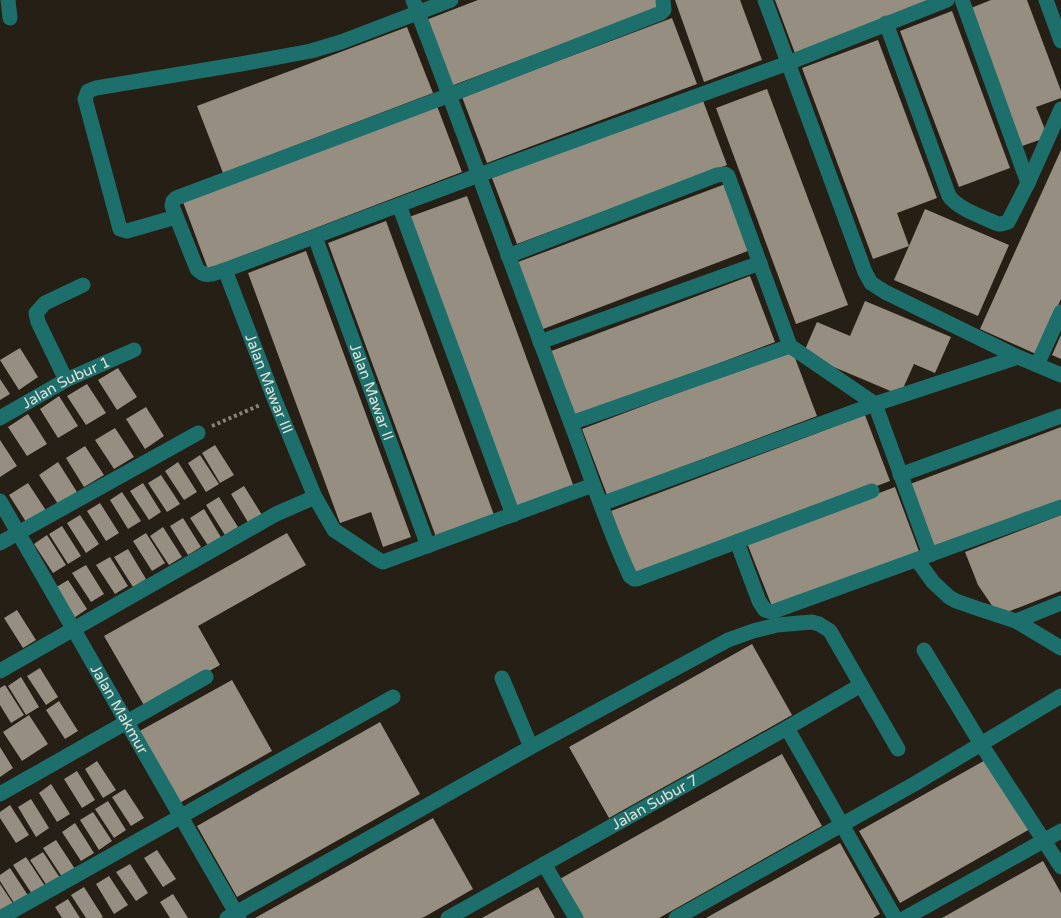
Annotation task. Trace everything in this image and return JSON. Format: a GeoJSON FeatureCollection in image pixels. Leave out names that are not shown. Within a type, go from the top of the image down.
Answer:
{"type":"FeatureCollection","features":[{"type":"Feature","properties":{"kind":"street"},"geometry":{"type":"LineString","coordinates":[[8,0],[10,18]]}},
{"type":"Feature","properties":{"kind":"street"},"geometry":{"type":"LineString","coordinates":[[176,217],[127,231],[120,230],[85,99],[88,91],[311,51],[341,42],[416,6],[451,0]]}},
{"type":"Feature","properties":{"kind":"street"},"geometry":{"type":"LineString","coordinates":[[663,0],[664,10],[661,13],[176,198],[172,205],[197,269],[207,275],[225,270],[788,63],[946,0]]}},
{"type":"Feature","properties":{"kind":"street"},"geometry":{"type":"LineString","coordinates":[[765,0],[871,283],[1018,357],[1061,375]]}},
{"type":"Feature","properties":{"kind":"street"},"geometry":{"type":"LineString","coordinates":[[963,0],[1028,183]]}},
{"type":"Feature","properties":{"kind":"street"},"geometry":{"type":"LineString","coordinates":[[1046,0],[1061,40]]}},
{"type":"Feature","properties":{"kind":"street"},"geometry":{"type":"LineString","coordinates":[[416,6],[593,485],[629,574],[634,579],[638,579],[872,491]]}},
{"type":"Feature","properties":{"kind":"street"},"geometry":{"type":"LineString","coordinates":[[886,23],[950,199],[958,205],[1001,225],[1008,222],[1061,109]]}},
{"type":"Feature","properties":{"kind":"street"},"geometry":{"type":"LineString","coordinates":[[508,256],[717,175],[725,174],[730,178],[790,346],[875,404],[900,475],[923,558],[933,582],[956,601],[1016,621],[1061,648]]}},
{"type":"Feature","properties":{"kind":"street"},"geometry":{"type":"LineString","coordinates":[[399,205],[513,515]]}},
{"type":"Feature","properties":{"kind":"street","name":"Jalan Mawar II"},"geometry":{"type":"LineString","coordinates":[[315,237],[428,546]]}},
{"type":"Feature","properties":{"kind":"street"},"geometry":{"type":"LineString","coordinates":[[540,342],[760,263]]}},
{"type":"Feature","properties":{"kind":"street","name":"Jalan Mawar III"},"geometry":{"type":"LineString","coordinates":[[225,270],[315,497],[334,530],[383,562],[428,546]]}},
{"type":"Feature","properties":{"kind":"street"},"geometry":{"type":"LineString","coordinates":[[66,380],[38,322],[36,313],[45,303],[83,285]]}},
{"type":"Feature","properties":{"kind":"street"},"geometry":{"type":"LineString","coordinates":[[1036,365],[1061,312]]}},
{"type":"Feature","properties":{"kind":"street"},"geometry":{"type":"LineString","coordinates":[[571,423],[790,346]]}},
{"type":"Feature","properties":{"kind":"street","name":"Jalan Subur 1"},"geometry":{"type":"LineString","coordinates":[[0,418],[66,380],[134,350]]}},
{"type":"Feature","properties":{"kind":"street"},"geometry":{"type":"LineString","coordinates":[[601,504],[875,404],[1018,357]]}},
{"type":"Feature","properties":{"kind":"street"},"geometry":{"type":"LineString","coordinates":[[900,475],[1061,416]]}},
{"type":"Feature","properties":{"kind":"street"},"geometry":{"type":"LineString","coordinates":[[0,543],[198,433]]}},
{"type":"Feature","properties":{"kind":"street"},"geometry":{"type":"LineString","coordinates":[[428,546],[593,485]]}},
{"type":"Feature","properties":{"kind":"street"},"geometry":{"type":"LineString","coordinates":[[0,671],[276,514],[315,497]]}},
{"type":"Feature","properties":{"kind":"street","name":"Jalan Makmur"},"geometry":{"type":"LineString","coordinates":[[0,501],[181,817],[234,916]]}},
{"type":"Feature","properties":{"kind":"street"},"geometry":{"type":"LineString","coordinates":[[737,542],[759,601],[769,612],[1061,507]]}},
{"type":"Feature","properties":{"kind":"street"},"geometry":{"type":"LineString","coordinates":[[1016,621],[1061,603]]}},
{"type":"Feature","properties":{"kind":"street"},"geometry":{"type":"LineString","coordinates":[[234,916],[531,747],[728,640],[753,631],[777,625],[812,622],[830,631],[898,749]]}},
{"type":"Feature","properties":{"kind":"street"},"geometry":{"type":"LineString","coordinates":[[924,650],[981,744],[1061,867]]}},
{"type":"Feature","properties":{"kind":"street"},"geometry":{"type":"LineString","coordinates":[[0,794],[206,677]]}},
{"type":"Feature","properties":{"kind":"street"},"geometry":{"type":"LineString","coordinates":[[502,678],[531,747]]}},
{"type":"Feature","properties":{"kind":"street","name":"Jalan Subur 7"},"geometry":{"type":"LineString","coordinates":[[448,918],[861,685]]}},
{"type":"Feature","properties":{"kind":"street"},"geometry":{"type":"LineString","coordinates":[[675,918],[841,825],[1061,696]]}},
{"type":"Feature","properties":{"kind":"street"},"geometry":{"type":"LineString","coordinates":[[0,918],[393,697]]}},
{"type":"Feature","properties":{"kind":"street"},"geometry":{"type":"LineString","coordinates":[[787,728],[895,918]]}},
{"type":"Feature","properties":{"kind":"street"},"geometry":{"type":"LineString","coordinates":[[905,918],[1061,831]]}},
{"type":"Feature","properties":{"kind":"street"},"geometry":{"type":"LineString","coordinates":[[544,864],[576,918]]}},
{"type":"Feature","properties":{"kind":"path"},"geometry":{"type":"LineString","coordinates":[[198,433],[274,398]]}},
{"type":"Feature","properties":{"kind":"building"},"geometry":{"type":"Polygon","coordinates":[[[478,0],[659,0],[661,7],[451,86],[426,20],[478,0]]]}},
{"type":"Feature","properties":{"kind":"building"},"geometry":{"type":"Polygon","coordinates":[[[675,0],[740,0],[762,60],[704,82],[675,0]]]}},
{"type":"Feature","properties":{"kind":"building"},"geometry":{"type":"Polygon","coordinates":[[[775,0],[944,0],[796,56],[775,0]]]}},
{"type":"Feature","properties":{"kind":"building"},"geometry":{"type":"Polygon","coordinates":[[[991,0],[1027,0],[1061,91],[1061,98],[1036,107],[1048,137],[1022,146],[971,8],[991,0]]]}},
{"type":"Feature","properties":{"kind":"building"},"geometry":{"type":"Polygon","coordinates":[[[952,11],[1010,168],[959,187],[900,31],[952,11]]]}},
{"type":"Feature","properties":{"kind":"building"},"geometry":{"type":"Polygon","coordinates":[[[672,18],[697,84],[487,163],[462,97],[672,18]]]}},
{"type":"Feature","properties":{"kind":"building"},"geometry":{"type":"Polygon","coordinates":[[[407,27],[433,93],[223,173],[197,106],[407,27]]]}},
{"type":"Feature","properties":{"kind":"building"},"geometry":{"type":"Polygon","coordinates":[[[878,40],[937,198],[897,213],[909,246],[873,259],[802,68],[878,40]]]}},
{"type":"Feature","properties":{"kind":"building"},"geometry":{"type":"Polygon","coordinates":[[[767,89],[848,305],[796,324],[716,108],[767,89]]]}},
{"type":"Feature","properties":{"kind":"building"},"geometry":{"type":"Polygon","coordinates":[[[702,98],[727,165],[517,244],[492,178],[702,98]]]}},
{"type":"Feature","properties":{"kind":"building"},"geometry":{"type":"Polygon","coordinates":[[[437,106],[462,172],[208,269],[183,202],[437,106]]]}},
{"type":"Feature","properties":{"kind":"building"},"geometry":{"type":"Polygon","coordinates":[[[1061,150],[1061,299],[1036,354],[980,329],[1061,150]]]}},
{"type":"Feature","properties":{"kind":"building"},"geometry":{"type":"Polygon","coordinates":[[[728,183],[753,249],[543,329],[518,262],[728,183]]]}},
{"type":"Feature","properties":{"kind":"building"},"geometry":{"type":"Polygon","coordinates":[[[467,196],[575,490],[517,511],[409,217],[467,196]]]}},
{"type":"Feature","properties":{"kind":"building"},"geometry":{"type":"Polygon","coordinates":[[[925,209],[1009,245],[978,316],[894,280],[925,209]]]}},
{"type":"Feature","properties":{"kind":"building"},"geometry":{"type":"Polygon","coordinates":[[[386,221],[494,515],[436,537],[328,243],[386,221]]]}},
{"type":"Feature","properties":{"kind":"building"},"geometry":{"type":"Polygon","coordinates":[[[306,251],[411,537],[383,547],[371,512],[340,523],[248,273],[306,251]]]}},
{"type":"Feature","properties":{"kind":"building"},"geometry":{"type":"Polygon","coordinates":[[[750,276],[775,342],[571,419],[546,353],[750,276]]]}},
{"type":"Feature","properties":{"kind":"building"},"geometry":{"type":"Polygon","coordinates":[[[865,301],[951,337],[935,373],[914,364],[900,395],[803,354],[817,322],[850,336],[865,301]]]}},
{"type":"Feature","properties":{"kind":"building"},"geometry":{"type":"Polygon","coordinates":[[[1061,335],[1061,359],[1052,355],[1061,335]]]}},
{"type":"Feature","properties":{"kind":"building"},"geometry":{"type":"Polygon","coordinates":[[[20,348],[38,377],[19,390],[0,360],[20,348]]]}},
{"type":"Feature","properties":{"kind":"building"},"geometry":{"type":"Polygon","coordinates":[[[792,350],[817,416],[607,495],[582,429],[792,350]]]}},
{"type":"Feature","properties":{"kind":"building"},"geometry":{"type":"Polygon","coordinates":[[[118,368],[137,397],[117,410],[98,380],[118,368]]]}},
{"type":"Feature","properties":{"kind":"building"},"geometry":{"type":"Polygon","coordinates":[[[0,379],[10,394],[0,400],[0,379]]]}},
{"type":"Feature","properties":{"kind":"building"},"geometry":{"type":"Polygon","coordinates":[[[87,384],[106,413],[86,425],[67,396],[87,384]]]}},
{"type":"Feature","properties":{"kind":"building"},"geometry":{"type":"Polygon","coordinates":[[[59,396],[78,426],[58,438],[40,409],[59,396]]]}},
{"type":"Feature","properties":{"kind":"building"},"geometry":{"type":"Polygon","coordinates":[[[146,407],[164,436],[145,449],[126,419],[146,407]]]}},
{"type":"Feature","properties":{"kind":"building"},"geometry":{"type":"Polygon","coordinates":[[[28,414],[47,444],[27,456],[8,427],[28,414]]]}},
{"type":"Feature","properties":{"kind":"building"},"geometry":{"type":"Polygon","coordinates":[[[865,415],[890,481],[636,577],[611,511],[865,415]]]}},
{"type":"Feature","properties":{"kind":"building"},"geometry":{"type":"Polygon","coordinates":[[[1061,427],[1061,503],[931,552],[905,486],[1061,427]]]}},
{"type":"Feature","properties":{"kind":"building"},"geometry":{"type":"Polygon","coordinates":[[[115,428],[134,457],[114,469],[95,440],[115,428]]]}},
{"type":"Feature","properties":{"kind":"building"},"geometry":{"type":"Polygon","coordinates":[[[0,440],[17,466],[0,477],[0,440]]]}},
{"type":"Feature","properties":{"kind":"building"},"geometry":{"type":"Polygon","coordinates":[[[215,445],[234,475],[220,483],[202,453],[215,445]]]}},
{"type":"Feature","properties":{"kind":"building"},"geometry":{"type":"Polygon","coordinates":[[[85,446],[104,475],[84,487],[66,458],[85,446]]]}},
{"type":"Feature","properties":{"kind":"building"},"geometry":{"type":"Polygon","coordinates":[[[200,455],[219,484],[206,492],[188,463],[200,455]]]}},
{"type":"Feature","properties":{"kind":"building"},"geometry":{"type":"Polygon","coordinates":[[[58,462],[77,492],[58,504],[39,475],[58,462]]]}},
{"type":"Feature","properties":{"kind":"building"},"geometry":{"type":"Polygon","coordinates":[[[178,462],[197,492],[184,500],[165,471],[178,462]]]}},
{"type":"Feature","properties":{"kind":"building"},"geometry":{"type":"Polygon","coordinates":[[[161,475],[180,504],[167,512],[148,483],[161,475]]]}},
{"type":"Feature","properties":{"kind":"building"},"geometry":{"type":"Polygon","coordinates":[[[28,483],[47,512],[28,525],[9,495],[28,483]]]}},
{"type":"Feature","properties":{"kind":"building"},"geometry":{"type":"Polygon","coordinates":[[[143,483],[161,512],[149,520],[130,491],[143,483]]]}},
{"type":"Feature","properties":{"kind":"building"},"geometry":{"type":"Polygon","coordinates":[[[244,486],[262,515],[249,524],[231,494],[244,486]]]}},
{"type":"Feature","properties":{"kind":"building"},"geometry":{"type":"Polygon","coordinates":[[[895,487],[920,554],[773,609],[747,543],[895,487]]]}},
{"type":"Feature","properties":{"kind":"building"},"geometry":{"type":"Polygon","coordinates":[[[122,492],[141,521],[128,529],[110,500],[122,492]]]}},
{"type":"Feature","properties":{"kind":"building"},"geometry":{"type":"Polygon","coordinates":[[[219,497],[238,527],[225,535],[206,505],[219,497]]]}},
{"type":"Feature","properties":{"kind":"building"},"geometry":{"type":"Polygon","coordinates":[[[100,503],[119,533],[106,541],[87,511],[100,503]]]}},
{"type":"Feature","properties":{"kind":"building"},"geometry":{"type":"Polygon","coordinates":[[[204,509],[222,539],[209,547],[190,518],[204,509]]]}},
{"type":"Feature","properties":{"kind":"building"},"geometry":{"type":"Polygon","coordinates":[[[80,515],[99,544],[86,553],[67,523],[80,515]]]}},
{"type":"Feature","properties":{"kind":"building"},"geometry":{"type":"Polygon","coordinates":[[[1061,515],[1061,591],[1010,611],[997,613],[978,585],[965,552],[1061,515]]]}},
{"type":"Feature","properties":{"kind":"building"},"geometry":{"type":"Polygon","coordinates":[[[183,518],[201,547],[188,555],[170,526],[183,518]]]}},
{"type":"Feature","properties":{"kind":"building"},"geometry":{"type":"Polygon","coordinates":[[[62,526],[81,556],[68,564],[49,534],[62,526]]]}},
{"type":"Feature","properties":{"kind":"building"},"geometry":{"type":"Polygon","coordinates":[[[163,527],[182,557],[169,565],[150,536],[163,527]]]}},
{"type":"Feature","properties":{"kind":"building"},"geometry":{"type":"Polygon","coordinates":[[[146,533],[165,563],[152,571],[133,541],[146,533]]]}},
{"type":"Feature","properties":{"kind":"building"},"geometry":{"type":"Polygon","coordinates":[[[287,533],[306,565],[198,626],[220,665],[145,707],[104,636],[287,533]]]}},
{"type":"Feature","properties":{"kind":"building"},"geometry":{"type":"Polygon","coordinates":[[[47,535],[66,565],[53,573],[34,544],[47,535]]]}},
{"type":"Feature","properties":{"kind":"building"},"geometry":{"type":"Polygon","coordinates":[[[128,549],[146,579],[133,587],[114,557],[128,549]]]}},
{"type":"Feature","properties":{"kind":"building"},"geometry":{"type":"Polygon","coordinates":[[[110,557],[128,586],[115,594],[96,565],[110,557]]]}},
{"type":"Feature","properties":{"kind":"building"},"geometry":{"type":"Polygon","coordinates":[[[86,565],[104,594],[91,602],[72,573],[86,565]]]}},
{"type":"Feature","properties":{"kind":"building"},"geometry":{"type":"Polygon","coordinates":[[[68,580],[87,609],[74,618],[55,588],[68,580]]]}},
{"type":"Feature","properties":{"kind":"building"},"geometry":{"type":"Polygon","coordinates":[[[17,610],[36,640],[23,648],[4,618],[17,610]]]}},
{"type":"Feature","properties":{"kind":"building"},"geometry":{"type":"Polygon","coordinates":[[[752,644],[792,715],[609,818],[569,747],[752,644]]]}},
{"type":"Feature","properties":{"kind":"building"},"geometry":{"type":"Polygon","coordinates":[[[40,668],[58,697],[46,705],[27,676],[40,668]]]}},
{"type":"Feature","properties":{"kind":"building"},"geometry":{"type":"Polygon","coordinates":[[[21,677],[39,707],[26,715],[8,686],[21,677]]]}},
{"type":"Feature","properties":{"kind":"building"},"geometry":{"type":"Polygon","coordinates":[[[232,680],[272,751],[176,805],[136,733],[232,680]]]}},
{"type":"Feature","properties":{"kind":"building"},"geometry":{"type":"Polygon","coordinates":[[[5,685],[24,715],[11,723],[0,705],[0,688],[5,685]]]}},
{"type":"Feature","properties":{"kind":"building"},"geometry":{"type":"Polygon","coordinates":[[[59,701],[78,731],[65,739],[46,710],[59,701]]]}},
{"type":"Feature","properties":{"kind":"building"},"geometry":{"type":"Polygon","coordinates":[[[29,715],[48,744],[22,761],[3,732],[29,715]]]}},
{"type":"Feature","properties":{"kind":"building"},"geometry":{"type":"Polygon","coordinates":[[[380,722],[420,794],[237,897],[197,826],[380,722]]]}},
{"type":"Feature","properties":{"kind":"building"},"geometry":{"type":"Polygon","coordinates":[[[0,747],[13,768],[0,777],[0,747]]]}},
{"type":"Feature","properties":{"kind":"building"},"geometry":{"type":"Polygon","coordinates":[[[782,754],[822,826],[659,918],[580,918],[558,880],[782,754]]]}},
{"type":"Feature","properties":{"kind":"building"},"geometry":{"type":"Polygon","coordinates":[[[989,758],[1030,829],[900,903],[859,831],[989,758]]]}},
{"type":"Feature","properties":{"kind":"building"},"geometry":{"type":"Polygon","coordinates":[[[97,761],[116,790],[103,798],[85,769],[97,761]]]}},
{"type":"Feature","properties":{"kind":"building"},"geometry":{"type":"Polygon","coordinates":[[[77,771],[95,800],[82,808],[64,779],[77,771]]]}},
{"type":"Feature","properties":{"kind":"building"},"geometry":{"type":"Polygon","coordinates":[[[51,784],[70,814],[57,822],[39,793],[51,784]]]}},
{"type":"Feature","properties":{"kind":"building"},"geometry":{"type":"Polygon","coordinates":[[[125,789],[144,818],[131,826],[112,797],[125,789]]]}},
{"type":"Feature","properties":{"kind":"building"},"geometry":{"type":"Polygon","coordinates":[[[31,799],[49,828],[36,837],[18,807],[31,799]]]}},
{"type":"Feature","properties":{"kind":"building"},"geometry":{"type":"Polygon","coordinates":[[[108,801],[126,830],[114,838],[95,809],[108,801]]]}},
{"type":"Feature","properties":{"kind":"building"},"geometry":{"type":"Polygon","coordinates":[[[10,805],[29,835],[16,843],[0,818],[0,812],[10,805]]]}},
{"type":"Feature","properties":{"kind":"building"},"geometry":{"type":"Polygon","coordinates":[[[93,812],[112,841],[99,850],[80,820],[93,812]]]}},
{"type":"Feature","properties":{"kind":"building"},"geometry":{"type":"Polygon","coordinates":[[[433,818],[473,889],[426,916],[422,918],[255,918],[433,818]]]}},
{"type":"Feature","properties":{"kind":"building"},"geometry":{"type":"Polygon","coordinates":[[[75,823],[94,853],[81,861],[62,832],[75,823]]]}},
{"type":"Feature","properties":{"kind":"building"},"geometry":{"type":"Polygon","coordinates":[[[56,840],[75,869],[62,877],[43,848],[56,840]]]}},
{"type":"Feature","properties":{"kind":"building"},"geometry":{"type":"Polygon","coordinates":[[[840,843],[880,914],[873,918],[706,918],[840,843]]]}},
{"type":"Feature","properties":{"kind":"building"},"geometry":{"type":"Polygon","coordinates":[[[157,850],[176,879],[163,887],[144,858],[157,850]]]}},
{"type":"Feature","properties":{"kind":"building"},"geometry":{"type":"Polygon","coordinates":[[[43,852],[62,881],[49,889],[30,860],[43,852]]]}},
{"type":"Feature","properties":{"kind":"building"},"geometry":{"type":"Polygon","coordinates":[[[26,857],[45,886],[32,894],[13,865],[26,857]]]}},
{"type":"Feature","properties":{"kind":"building"},"geometry":{"type":"Polygon","coordinates":[[[1043,861],[1061,893],[1061,918],[942,918],[1043,861]]]}},
{"type":"Feature","properties":{"kind":"building"},"geometry":{"type":"Polygon","coordinates":[[[130,864],[148,893],[136,901],[116,872],[130,864]]]}},
{"type":"Feature","properties":{"kind":"building"},"geometry":{"type":"Polygon","coordinates":[[[10,868],[29,897],[16,906],[0,881],[0,875],[10,868]]]}},
{"type":"Feature","properties":{"kind":"building"},"geometry":{"type":"Polygon","coordinates":[[[109,876],[128,905],[114,914],[96,884],[109,876]]]}},
{"type":"Feature","properties":{"kind":"building"},"geometry":{"type":"Polygon","coordinates":[[[0,884],[14,905],[0,912],[0,884]]]}},
{"type":"Feature","properties":{"kind":"building"},"geometry":{"type":"Polygon","coordinates":[[[84,887],[103,917],[86,918],[71,895],[84,887]]]}},
{"type":"Feature","properties":{"kind":"building"},"geometry":{"type":"Polygon","coordinates":[[[538,887],[555,918],[482,918],[516,899],[538,887]]]}},
{"type":"Feature","properties":{"kind":"building"},"geometry":{"type":"Polygon","coordinates":[[[173,894],[188,918],[170,918],[160,902],[173,894]]]}},
{"type":"Feature","properties":{"kind":"building"},"geometry":{"type":"Polygon","coordinates":[[[68,899],[80,918],[62,918],[55,907],[68,899]]]}}]}
